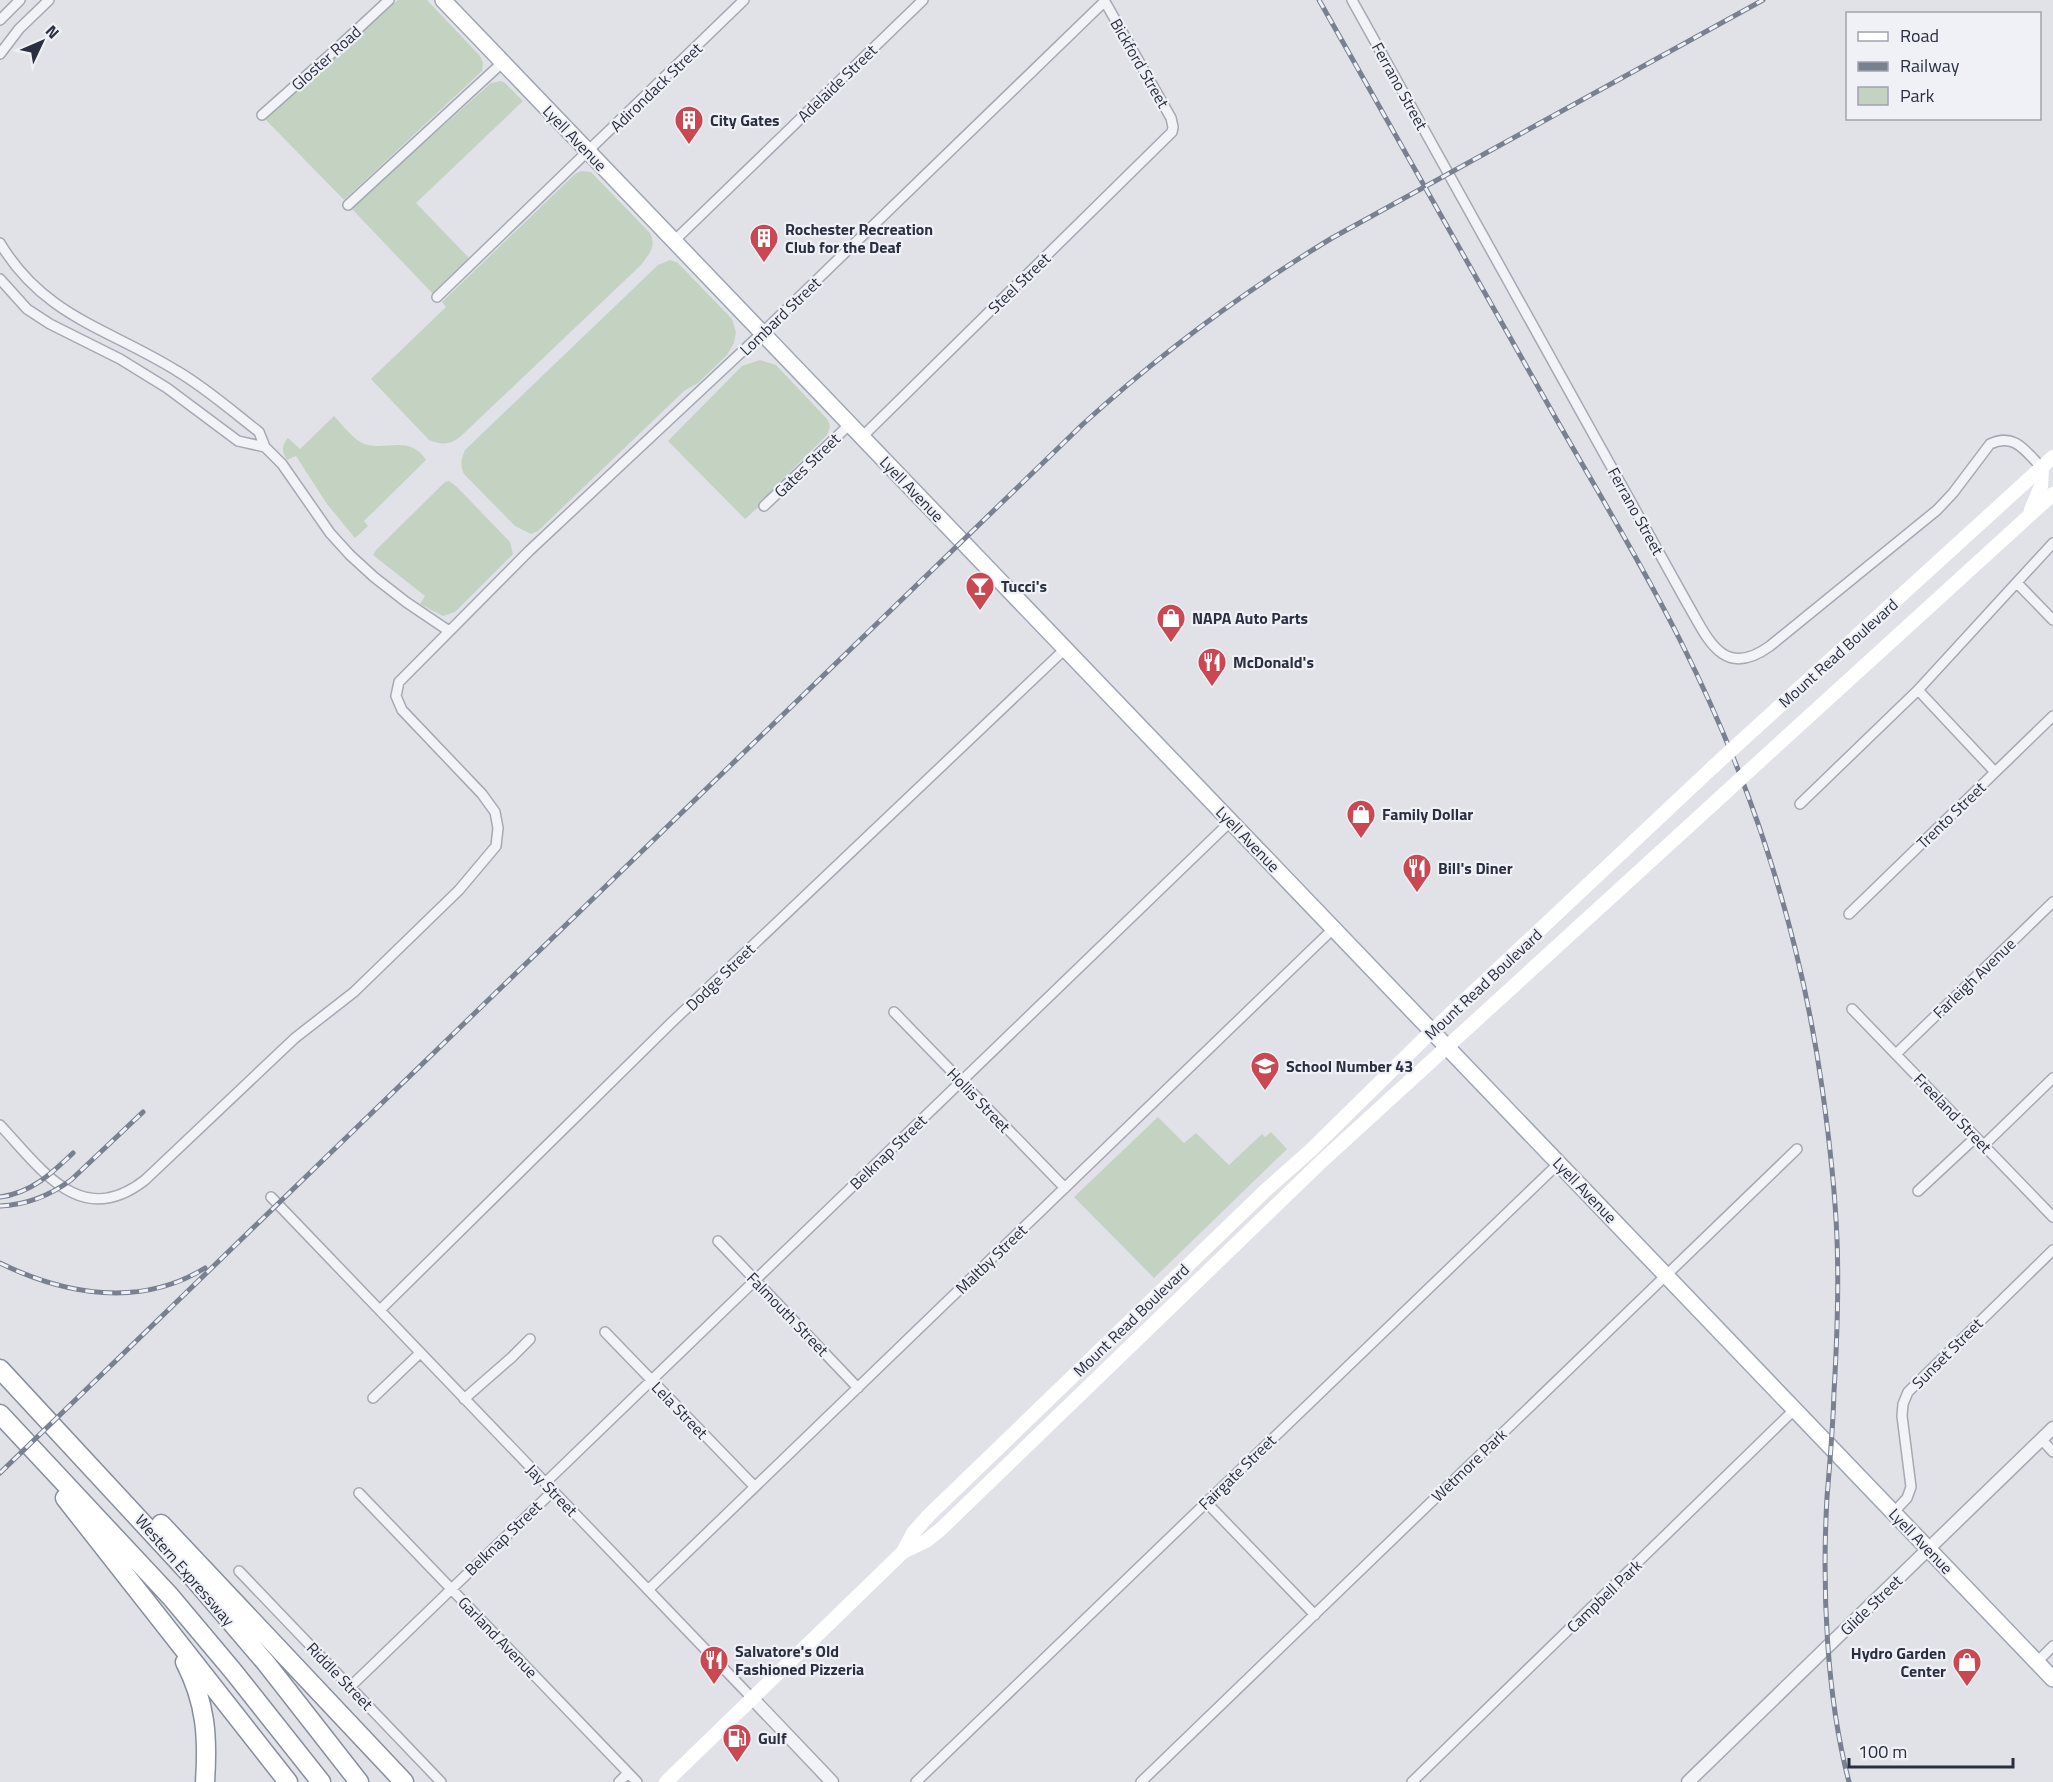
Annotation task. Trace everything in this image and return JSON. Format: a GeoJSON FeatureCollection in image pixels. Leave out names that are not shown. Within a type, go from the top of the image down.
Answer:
{"type":"FeatureCollection","features":[{"type":"Feature","properties":{"kind":"highway","name":"Western Expressway"},"geometry":{"type":"LineString","coordinates":[[0,1370],[202,1588],[272,1671],[358,1782]]}},
{"type":"Feature","properties":{"kind":"highway"},"geometry":{"type":"LineString","coordinates":[[29,1400],[165,1528],[404,1782]]}},
{"type":"Feature","properties":{"kind":"highway","name":"Western Expressway"},"geometry":{"type":"LineString","coordinates":[[0,1414],[176,1603],[321,1782]]}},
{"type":"Feature","properties":{"kind":"highway"},"geometry":{"type":"LineString","coordinates":[[0,1414],[288,1782]]}},
{"type":"Feature","properties":{"kind":"highway"},"geometry":{"type":"LineString","coordinates":[[153,1609],[185,1663],[200,1699],[207,1740],[205,1782]]}},
{"type":"Feature","properties":{"kind":"main road","name":"Lyell Avenue"},"geometry":{"type":"LineString","coordinates":[[443,0],[2053,1679]]}},
{"type":"Feature","properties":{"kind":"main road","name":"Mount Read Boulevard"},"geometry":{"type":"LineString","coordinates":[[666,1782],[903,1552],[913,1533],[929,1515],[1267,1189],[1311,1150],[1432,1031],[1738,744],[2047,467],[2053,457]]}},
{"type":"Feature","properties":{"kind":"main road"},"geometry":{"type":"LineString","coordinates":[[2025,520],[2037,499],[2047,467]]}},
{"type":"Feature","properties":{"kind":"main road","name":"Mount Read Boulevard"},"geometry":{"type":"LineString","coordinates":[[903,1552],[926,1541],[940,1529],[1322,1161],[2053,494]]}},
{"type":"Feature","properties":{"kind":"street"},"geometry":{"type":"LineString","coordinates":[[0,20],[20,0]]}},
{"type":"Feature","properties":{"kind":"street"},"geometry":{"type":"LineString","coordinates":[[0,54],[19,29],[49,0]]}},
{"type":"Feature","properties":{"kind":"street","name":"Gloster Road"},"geometry":{"type":"LineString","coordinates":[[262,115],[389,0]]}},
{"type":"Feature","properties":{"kind":"street","name":"Adirondack Street"},"geometry":{"type":"LineString","coordinates":[[437,297],[744,0]]}},
{"type":"Feature","properties":{"kind":"street","name":"Adelaide Street"},"geometry":{"type":"LineString","coordinates":[[674,241],[923,0]]}},
{"type":"Feature","properties":{"kind":"street","name":"Bickford Street"},"geometry":{"type":"LineString","coordinates":[[1104,0],[1171,118],[1173,127]]}},
{"type":"Feature","properties":{"kind":"street","name":"Lombard Street"},"geometry":{"type":"LineString","coordinates":[[0,1125],[61,1188],[88,1199],[106,1199],[122,1195],[146,1180],[295,1038],[354,992],[459,891],[496,846],[498,828],[495,812],[482,794],[402,710],[396,696],[399,682],[529,551],[762,333],[1104,0]]}},
{"type":"Feature","properties":{"kind":"street","name":"Ferrano Street"},"geometry":{"type":"LineString","coordinates":[[1352,0],[1681,592],[1708,639],[1719,653],[1733,659],[1746,659],[1770,646],[1937,510],[1953,494],[1990,444],[2008,439],[2017,443],[2047,467]]}},
{"type":"Feature","properties":{"kind":"street"},"geometry":{"type":"LineString","coordinates":[[348,205],[502,62]]}},
{"type":"Feature","properties":{"kind":"street","name":"Steel Street"},"geometry":{"type":"LineString","coordinates":[[862,437],[1169,136],[1173,127]]}},
{"type":"Feature","properties":{"kind":"street"},"geometry":{"type":"LineString","coordinates":[[0,243],[20,273],[40,293],[76,317],[178,371],[259,432],[265,447]]}},
{"type":"Feature","properties":{"kind":"street"},"geometry":{"type":"LineString","coordinates":[[0,279],[27,309],[50,324],[130,365],[167,388],[238,441],[265,447],[275,455],[324,525],[350,555],[390,590],[449,631]]}},
{"type":"Feature","properties":{"kind":"street","name":"Gates Street"},"geometry":{"type":"LineString","coordinates":[[764,506],[850,424]]}},
{"type":"Feature","properties":{"kind":"street"},"geometry":{"type":"LineString","coordinates":[[1800,804],[1918,690],[2053,543]]}},
{"type":"Feature","properties":{"kind":"street"},"geometry":{"type":"LineString","coordinates":[[2017,583],[2053,620]]}},
{"type":"Feature","properties":{"kind":"street","name":"Dodge Street"},"geometry":{"type":"LineString","coordinates":[[380,1310],[655,1038],[1065,649]]}},
{"type":"Feature","properties":{"kind":"street"},"geometry":{"type":"LineString","coordinates":[[1918,690],[1995,772]]}},
{"type":"Feature","properties":{"kind":"street","name":"Trento Street"},"geometry":{"type":"LineString","coordinates":[[1849,914],[2053,716]]}},
{"type":"Feature","properties":{"kind":"street","name":"Belknap Street"},"geometry":{"type":"LineString","coordinates":[[545,1483],[1231,821]]}},
{"type":"Feature","properties":{"kind":"street","name":"Farleigh Avenue"},"geometry":{"type":"LineString","coordinates":[[1896,1054],[2053,902]]}},
{"type":"Feature","properties":{"kind":"street","name":"Maltby Street"},"geometry":{"type":"LineString","coordinates":[[648,1590],[1334,928]]}},
{"type":"Feature","properties":{"kind":"street","name":"Freeland Street"},"geometry":{"type":"LineString","coordinates":[[1852,1009],[2053,1217]]}},
{"type":"Feature","properties":{"kind":"street","name":"Hollis Street"},"geometry":{"type":"LineString","coordinates":[[894,1012],[1065,1188]]}},
{"type":"Feature","properties":{"kind":"street"},"geometry":{"type":"LineString","coordinates":[[1984,1145],[2053,1078]]}},
{"type":"Feature","properties":{"kind":"street"},"geometry":{"type":"LineString","coordinates":[[1918,1191],[1976,1137]]}},
{"type":"Feature","properties":{"kind":"street","name":"Wetmore Park"},"geometry":{"type":"LineString","coordinates":[[1141,1782],[1797,1149]]}},
{"type":"Feature","properties":{"kind":"street","name":"Fairgate Street"},"geometry":{"type":"LineString","coordinates":[[916,1782],[1558,1163]]}},
{"type":"Feature","properties":{"kind":"street","name":"Jay Street"},"geometry":{"type":"LineString","coordinates":[[272,1197],[832,1782]]}},
{"type":"Feature","properties":{"kind":"street","name":"Falmouth Street"},"geometry":{"type":"LineString","coordinates":[[718,1240],[858,1388]]}},
{"type":"Feature","properties":{"kind":"street","name":"Sunset Street"},"geometry":{"type":"LineString","coordinates":[[1894,1512],[1907,1498],[1911,1487],[1902,1416],[1902,1404],[1908,1392],[2053,1250]]}},
{"type":"Feature","properties":{"kind":"street","name":"Lela Street"},"geometry":{"type":"LineString","coordinates":[[605,1332],[755,1487]]}},
{"type":"Feature","properties":{"kind":"street"},"geometry":{"type":"LineString","coordinates":[[464,1399],[530,1339]]}},
{"type":"Feature","properties":{"kind":"street"},"geometry":{"type":"LineString","coordinates":[[374,1398],[420,1353]]}},
{"type":"Feature","properties":{"kind":"street","name":"Campbell Park"},"geometry":{"type":"LineString","coordinates":[[1412,1782],[1795,1409]]}},
{"type":"Feature","properties":{"kind":"street","name":"Glide Street"},"geometry":{"type":"LineString","coordinates":[[1688,1782],[2053,1428]]}},
{"type":"Feature","properties":{"kind":"street"},"geometry":{"type":"LineString","coordinates":[[2041,1439],[2053,1452]]}},
{"type":"Feature","properties":{"kind":"street","name":"Belknap Street"},"geometry":{"type":"LineString","coordinates":[[350,1687],[553,1491]]}},
{"type":"Feature","properties":{"kind":"street","name":"Garland Avenue"},"geometry":{"type":"LineString","coordinates":[[359,1493],[637,1782]]}},
{"type":"Feature","properties":{"kind":"street"},"geometry":{"type":"LineString","coordinates":[[1206,1502],[1315,1615]]}},
{"type":"Feature","properties":{"kind":"street","name":"Riddle Street"},"geometry":{"type":"LineString","coordinates":[[239,1571],[441,1782]]}},
{"type":"Feature","properties":{"kind":"street"},"geometry":{"type":"LineString","coordinates":[[2037,1662],[2053,1646]]}},
{"type":"Feature","properties":{"kind":"street"},"geometry":{"type":"LineString","coordinates":[[619,1782],[628,1773]]}},
{"type":"Feature","properties":{"kind":"green space"},"geometry":{"type":"Polygon","coordinates":[[[398,0],[427,0],[480,56],[483,63],[482,71],[344,200],[265,119],[398,0]]]}},
{"type":"Feature","properties":{"kind":"green space"},"geometry":{"type":"Polygon","coordinates":[[[501,81],[523,101],[416,203],[470,259],[433,294],[351,208],[491,83],[501,81]]]}},
{"type":"Feature","properties":{"kind":"green space"},"geometry":{"type":"Polygon","coordinates":[[[581,171],[591,172],[650,233],[653,242],[649,254],[641,265],[460,437],[445,443],[429,440],[371,379],[446,307],[442,302],[575,174],[581,171]]]}},
{"type":"Feature","properties":{"kind":"green space"},"geometry":{"type":"Polygon","coordinates":[[[670,260],[678,263],[732,319],[736,332],[734,343],[727,355],[698,383],[684,391],[538,531],[531,534],[515,526],[464,474],[461,462],[465,450],[658,265],[670,260]]]}},
{"type":"Feature","properties":{"kind":"green space"},"geometry":{"type":"Polygon","coordinates":[[[760,360],[776,365],[828,420],[830,427],[827,435],[745,519],[668,441],[742,366],[760,360]]]}},
{"type":"Feature","properties":{"kind":"green space"},"geometry":{"type":"Polygon","coordinates":[[[334,416],[362,443],[412,447],[426,460],[364,521],[368,526],[355,538],[327,504],[296,456],[287,460],[283,452],[284,443],[288,438],[300,449],[334,416]]]}},
{"type":"Feature","properties":{"kind":"green space"},"geometry":{"type":"Polygon","coordinates":[[[449,481],[510,542],[513,554],[455,612],[443,616],[420,604],[425,596],[373,555],[445,482],[449,481]]]}},
{"type":"Feature","properties":{"kind":"green space"},"geometry":{"type":"Polygon","coordinates":[[[1158,1117],[1184,1143],[1196,1133],[1229,1165],[1262,1134],[1265,1137],[1271,1132],[1287,1149],[1154,1278],[1074,1197],[1158,1117]]]}},
{"type":"Feature","properties":{"kind":"railway"},"geometry":{"type":"LineString","coordinates":[[1319,0],[1666,612],[1729,748],[1770,858],[1801,972],[1825,1106],[1833,1182],[1838,1296],[1825,1567],[1828,1640],[1835,1713],[1849,1782]]}},
{"type":"Feature","properties":{"kind":"railway"},"geometry":{"type":"LineString","coordinates":[[0,1473],[1112,398],[1234,302],[1332,238],[1763,0]]}},
{"type":"Feature","properties":{"kind":"railway"},"geometry":{"type":"LineString","coordinates":[[0,1206],[29,1202],[63,1186],[143,1112]]}},
{"type":"Feature","properties":{"kind":"railway"},"geometry":{"type":"LineString","coordinates":[[0,1197],[31,1187],[73,1153]]}},
{"type":"Feature","properties":{"kind":"railway"},"geometry":{"type":"LineString","coordinates":[[0,1263],[50,1283],[103,1292],[155,1289],[180,1281],[205,1268]]}},
{"type":"Feature","properties":{"kind":"place","name":"City Gates"},"geometry":{"type":"Point","coordinates":[689,146]}},
{"type":"Feature","properties":{"kind":"place","name":"Rochester Recreation Club for the Deaf"},"geometry":{"type":"Point","coordinates":[764,264]}},
{"type":"Feature","properties":{"kind":"place","name":"Tucci's"},"geometry":{"type":"Point","coordinates":[980,612]}},
{"type":"Feature","properties":{"kind":"place","name":"NAPA Auto Parts"},"geometry":{"type":"Point","coordinates":[1171,644]}},
{"type":"Feature","properties":{"kind":"place","name":"McDonald's"},"geometry":{"type":"Point","coordinates":[1212,688]}},
{"type":"Feature","properties":{"kind":"place","name":"Family Dollar"},"geometry":{"type":"Point","coordinates":[1361,840]}},
{"type":"Feature","properties":{"kind":"place","name":"Bill's Diner"},"geometry":{"type":"Point","coordinates":[1417,894]}},
{"type":"Feature","properties":{"kind":"place","name":"School Number 43"},"geometry":{"type":"Point","coordinates":[1265,1092]}},
{"type":"Feature","properties":{"kind":"place","name":"Salvatore's Old Fashioned Pizzeria"},"geometry":{"type":"Point","coordinates":[714,1686]}},
{"type":"Feature","properties":{"kind":"place","name":"Hydro Garden Center"},"geometry":{"type":"Point","coordinates":[1967,1688]}},
{"type":"Feature","properties":{"kind":"place","name":"Gulf"},"geometry":{"type":"Point","coordinates":[737,1764]}}]}
